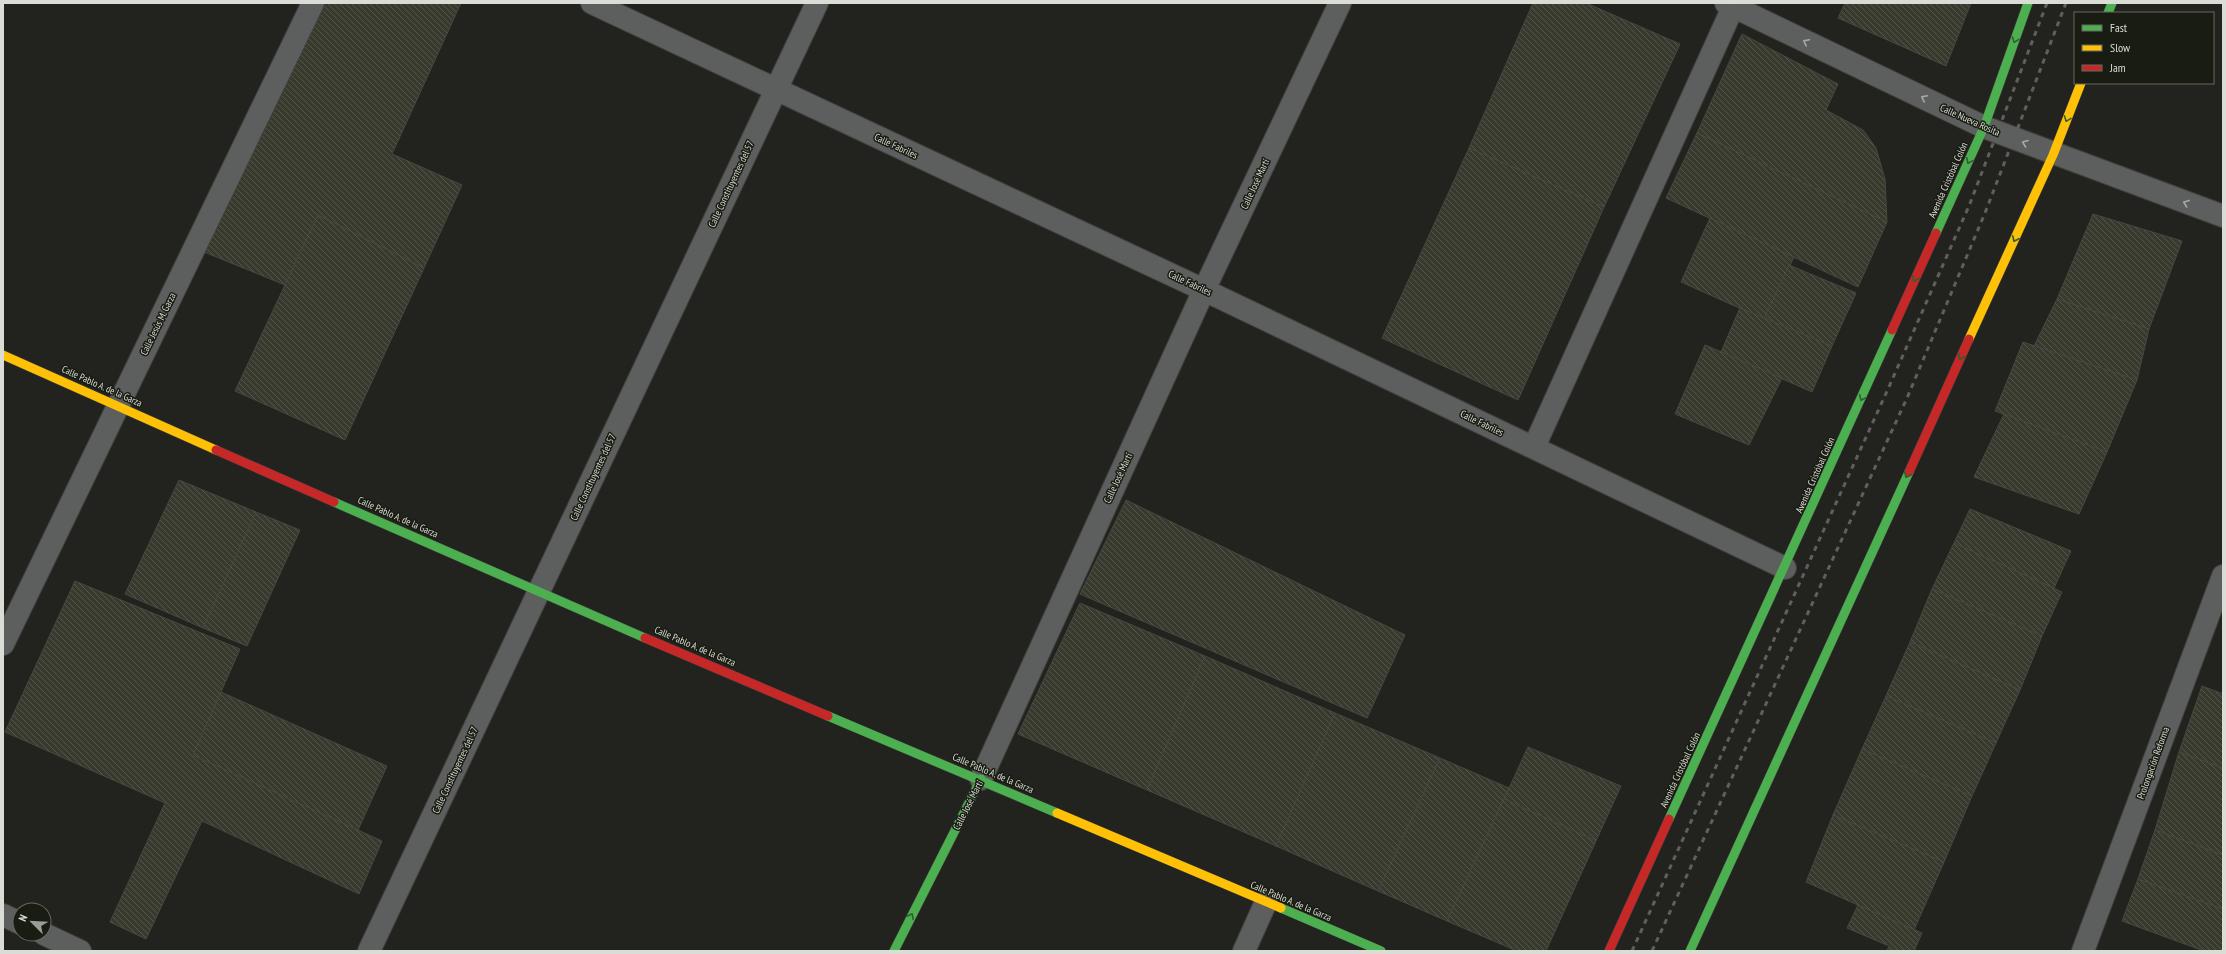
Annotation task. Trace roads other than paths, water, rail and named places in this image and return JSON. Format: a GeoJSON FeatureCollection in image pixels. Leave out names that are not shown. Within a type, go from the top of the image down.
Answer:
{"type":"FeatureCollection","features":[{"type":"Feature","properties":{"kind":"main road","name":"Avenida Cristóbal Colón"},"geometry":{"type":"LineString","coordinates":[[1609,951],[1785,568],[1984,127],[2028,3]]}},
{"type":"Feature","properties":{"kind":"main road"},"geometry":{"type":"LineString","coordinates":[[1690,951],[2053,154],[2081,84]]}},
{"type":"Feature","properties":{"kind":"main road","name":"Calle Pablo A. de la Garza"},"geometry":{"type":"LineString","coordinates":[[3,355],[119,405],[539,593],[981,779],[1381,951]]}},
{"type":"Feature","properties":{"kind":"main road","name":"Calle José Martí"},"geometry":{"type":"LineString","coordinates":[[894,951],[981,779]]}},
{"type":"Feature","properties":{"kind":"street","name":"Calle Jesús M. Garza"},"geometry":{"type":"LineString","coordinates":[[3,644],[313,3]]}},
{"type":"Feature","properties":{"kind":"street","name":"Calle Fabriles"},"geometry":{"type":"LineString","coordinates":[[592,3],[1204,290],[1785,568]]}},
{"type":"Feature","properties":{"kind":"street","name":"Calle Constituyentes del 57"},"geometry":{"type":"LineString","coordinates":[[369,951],[817,3]]}},
{"type":"Feature","properties":{"kind":"street","name":"Calle José Martí"},"geometry":{"type":"LineString","coordinates":[[981,779],[1204,290],[1340,3]]}},
{"type":"Feature","properties":{"kind":"street","name":"Calle Nueva Rosita"},"geometry":{"type":"LineString","coordinates":[[1730,5],[1984,127],[2053,154],[2223,216]]}},
{"type":"Feature","properties":{"kind":"street"},"geometry":{"type":"LineString","coordinates":[[1534,447],[1730,5]]}},
{"type":"Feature","properties":{"kind":"street","name":"Prolongación Reforma"},"geometry":{"type":"LineString","coordinates":[[2083,951],[2223,576]]}},
{"type":"Feature","properties":{"kind":"street"},"geometry":{"type":"LineString","coordinates":[[1244,951],[1266,902]]}},
{"type":"Feature","properties":{"kind":"street"},"geometry":{"type":"LineString","coordinates":[[52,938],[80,951]]}},
{"type":"Feature","properties":{"kind":"railway"},"geometry":{"type":"LineString","coordinates":[[1632,951],[1888,389],[1969,206],[2047,3]]}},
{"type":"Feature","properties":{"kind":"railway"},"geometry":{"type":"LineString","coordinates":[[1652,951],[1907,398],[1985,213],[2066,3]]}}]}
